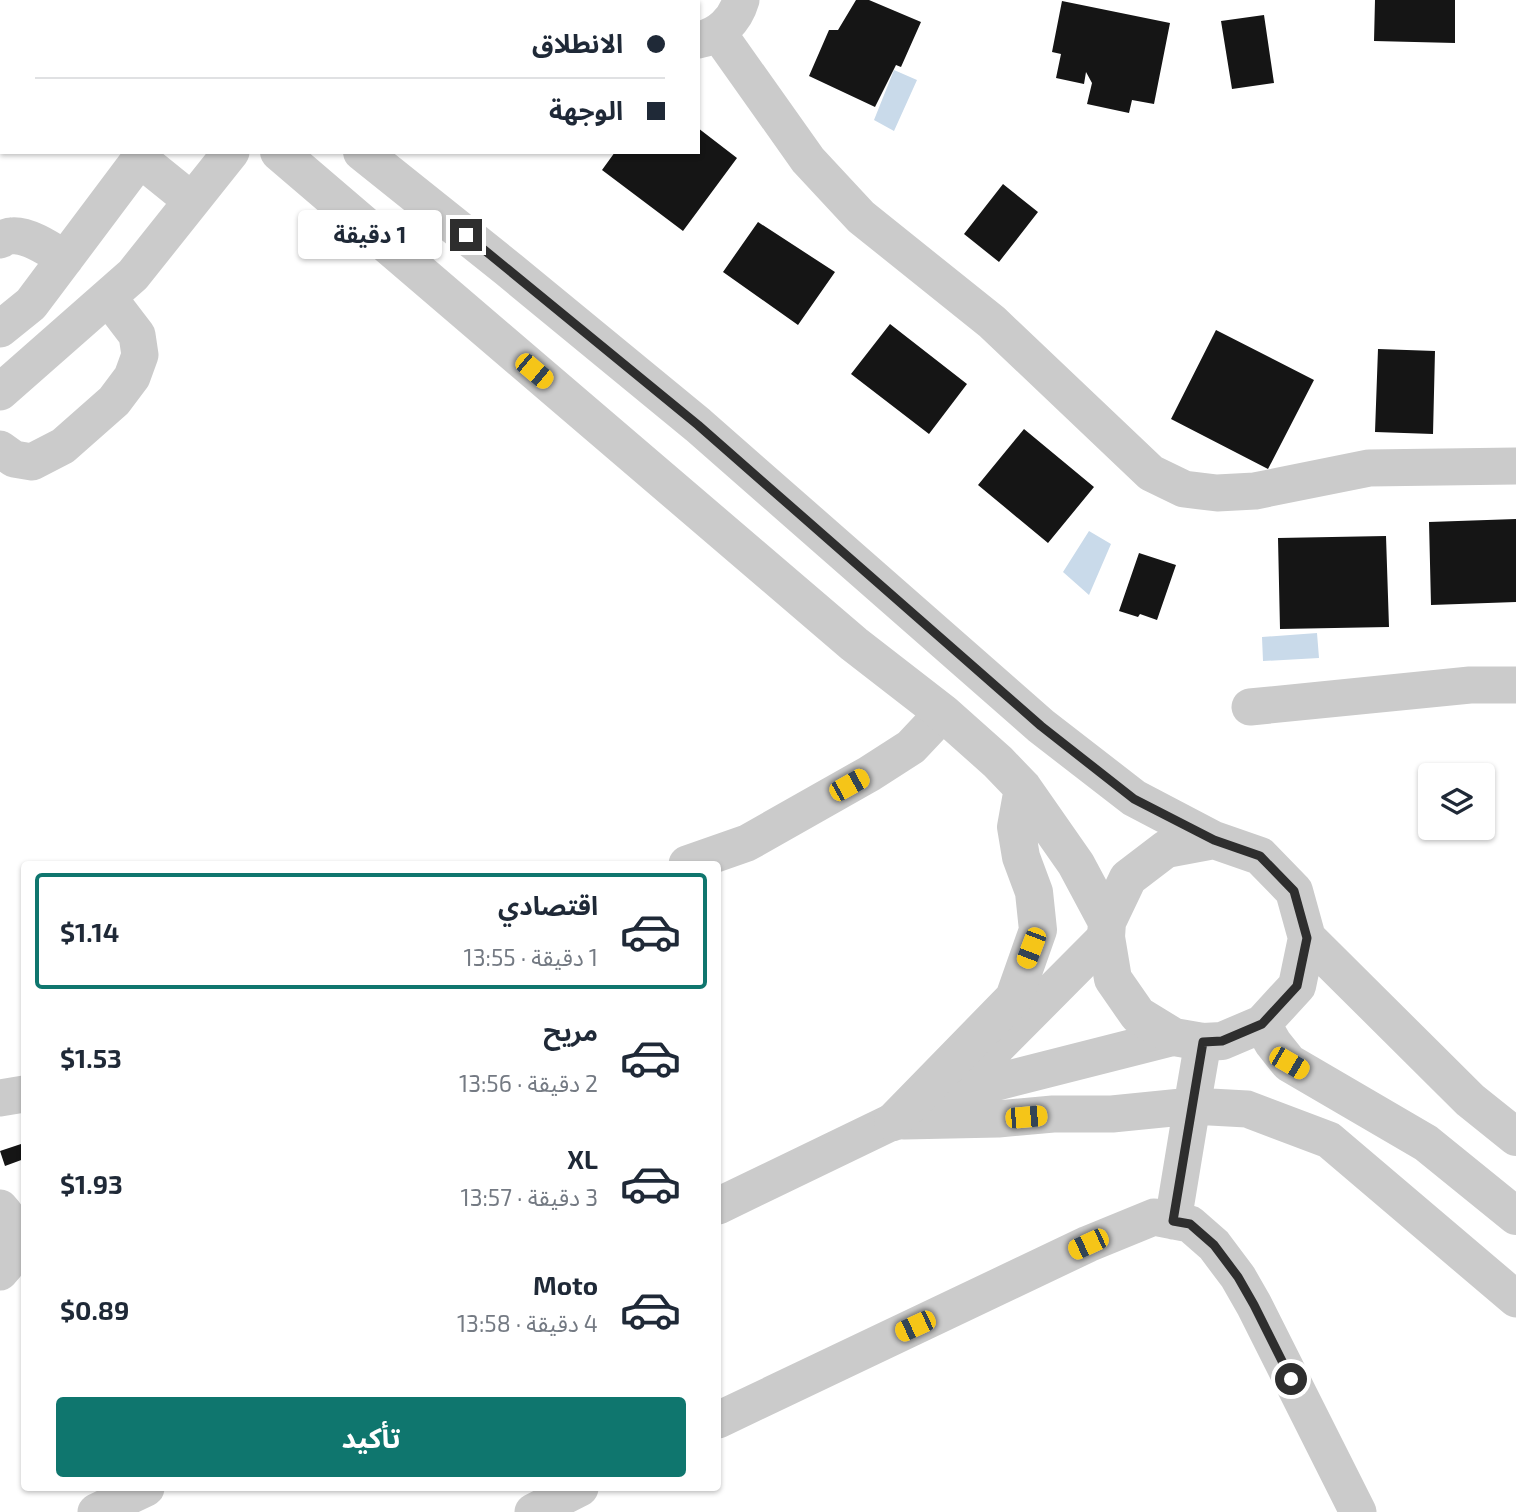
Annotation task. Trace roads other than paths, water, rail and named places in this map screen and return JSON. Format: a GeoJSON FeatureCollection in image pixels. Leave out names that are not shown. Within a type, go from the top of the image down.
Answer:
{"type":"FeatureCollection","features":[{"type":"Feature","properties":{"kind":"street"},"geometry":{"type":"LineString","coordinates":[[741,0],[730,22],[708,36],[808,160],[861,217],[992,322],[1151,473],[1184,489],[1217,493],[1255,491],[1369,468],[1516,466]]}},
{"type":"Feature","properties":{"kind":"street"},"geometry":{"type":"LineString","coordinates":[[0,391],[133,275],[229,154]]}},
{"type":"Feature","properties":{"kind":"street"},"geometry":{"type":"LineString","coordinates":[[281,154],[854,644],[943,713],[998,762],[1023,788],[1076,864],[1106,930],[1113,979],[1138,1015],[1188,1039]]}},
{"type":"Feature","properties":{"kind":"street"},"geometry":{"type":"LineString","coordinates":[[364,154],[698,425],[1041,726],[1134,799],[1214,840],[1260,856],[1294,891],[1307,938],[1297,986],[1262,1024],[1222,1041],[1188,1039],[950,1094],[721,1205]]}},
{"type":"Feature","properties":{"kind":"street"},"geometry":{"type":"LineString","coordinates":[[0,329],[31,304],[143,156],[192,201]]}},
{"type":"Feature","properties":{"kind":"street"},"geometry":{"type":"LineString","coordinates":[[0,240],[12,235],[29,239],[65,259]]}},
{"type":"Feature","properties":{"kind":"street"},"geometry":{"type":"LineString","coordinates":[[0,449],[14,459],[32,462],[63,446],[114,401],[132,377],[140,355],[137,335],[108,297]]}},
{"type":"Feature","properties":{"kind":"street"},"geometry":{"type":"LineString","coordinates":[[1250,707],[1470,685],[1516,685]]}},
{"type":"Feature","properties":{"kind":"street"},"geometry":{"type":"LineString","coordinates":[[696,861],[747,843],[869,774],[911,747],[943,713]]}},
{"type":"Feature","properties":{"kind":"street"},"geometry":{"type":"LineString","coordinates":[[893,1122],[1014,998],[1038,930],[1034,892],[1021,857],[1016,827],[1023,788]]}},
{"type":"Feature","properties":{"kind":"street"},"geometry":{"type":"LineString","coordinates":[[950,1094],[1106,930],[1128,878],[1166,849],[1214,840]]}},
{"type":"Feature","properties":{"kind":"street"},"geometry":{"type":"LineString","coordinates":[[1307,938],[1470,1100],[1516,1137]]}},
{"type":"Feature","properties":{"kind":"street"},"geometry":{"type":"LineString","coordinates":[[1262,1024],[1289,1063],[1426,1143],[1516,1216]]}},
{"type":"Feature","properties":{"kind":"street"},"geometry":{"type":"LineString","coordinates":[[1173,1221],[1192,1106],[1188,1039]]}},
{"type":"Feature","properties":{"kind":"street"},"geometry":{"type":"LineString","coordinates":[[0,1098],[21,1094]]}},
{"type":"Feature","properties":{"kind":"street"},"geometry":{"type":"LineString","coordinates":[[893,1122],[998,1119],[1053,1114],[1112,1114],[1192,1106],[1247,1109],[1329,1140],[1516,1299]]}},
{"type":"Feature","properties":{"kind":"street"},"geometry":{"type":"LineString","coordinates":[[0,1272],[13,1254],[15,1243],[12,1213]]}},
{"type":"Feature","properties":{"kind":"street"},"geometry":{"type":"LineString","coordinates":[[721,1419],[1088,1244],[1154,1217],[1190,1224],[1214,1245],[1238,1277],[1358,1512]]}},
{"type":"Feature","properties":{"kind":"street"},"geometry":{"type":"LineString","coordinates":[[96,1512],[140,1491]]}},
{"type":"Feature","properties":{"kind":"street"},"geometry":{"type":"LineString","coordinates":[[533,1512],[574,1491]]}},
{"type":"Feature","properties":{"kind":"water"},"geometry":{"type":"Polygon","coordinates":[[[894,70],[917,80],[894,131],[874,120],[894,70]]]}},
{"type":"Feature","properties":{"kind":"water"},"geometry":{"type":"Polygon","coordinates":[[[1089,531],[1111,544],[1089,595],[1063,572],[1089,531]]]}},
{"type":"Feature","properties":{"kind":"water"},"geometry":{"type":"Polygon","coordinates":[[[1317,633],[1319,658],[1263,661],[1262,637],[1317,633]]]}}]}
